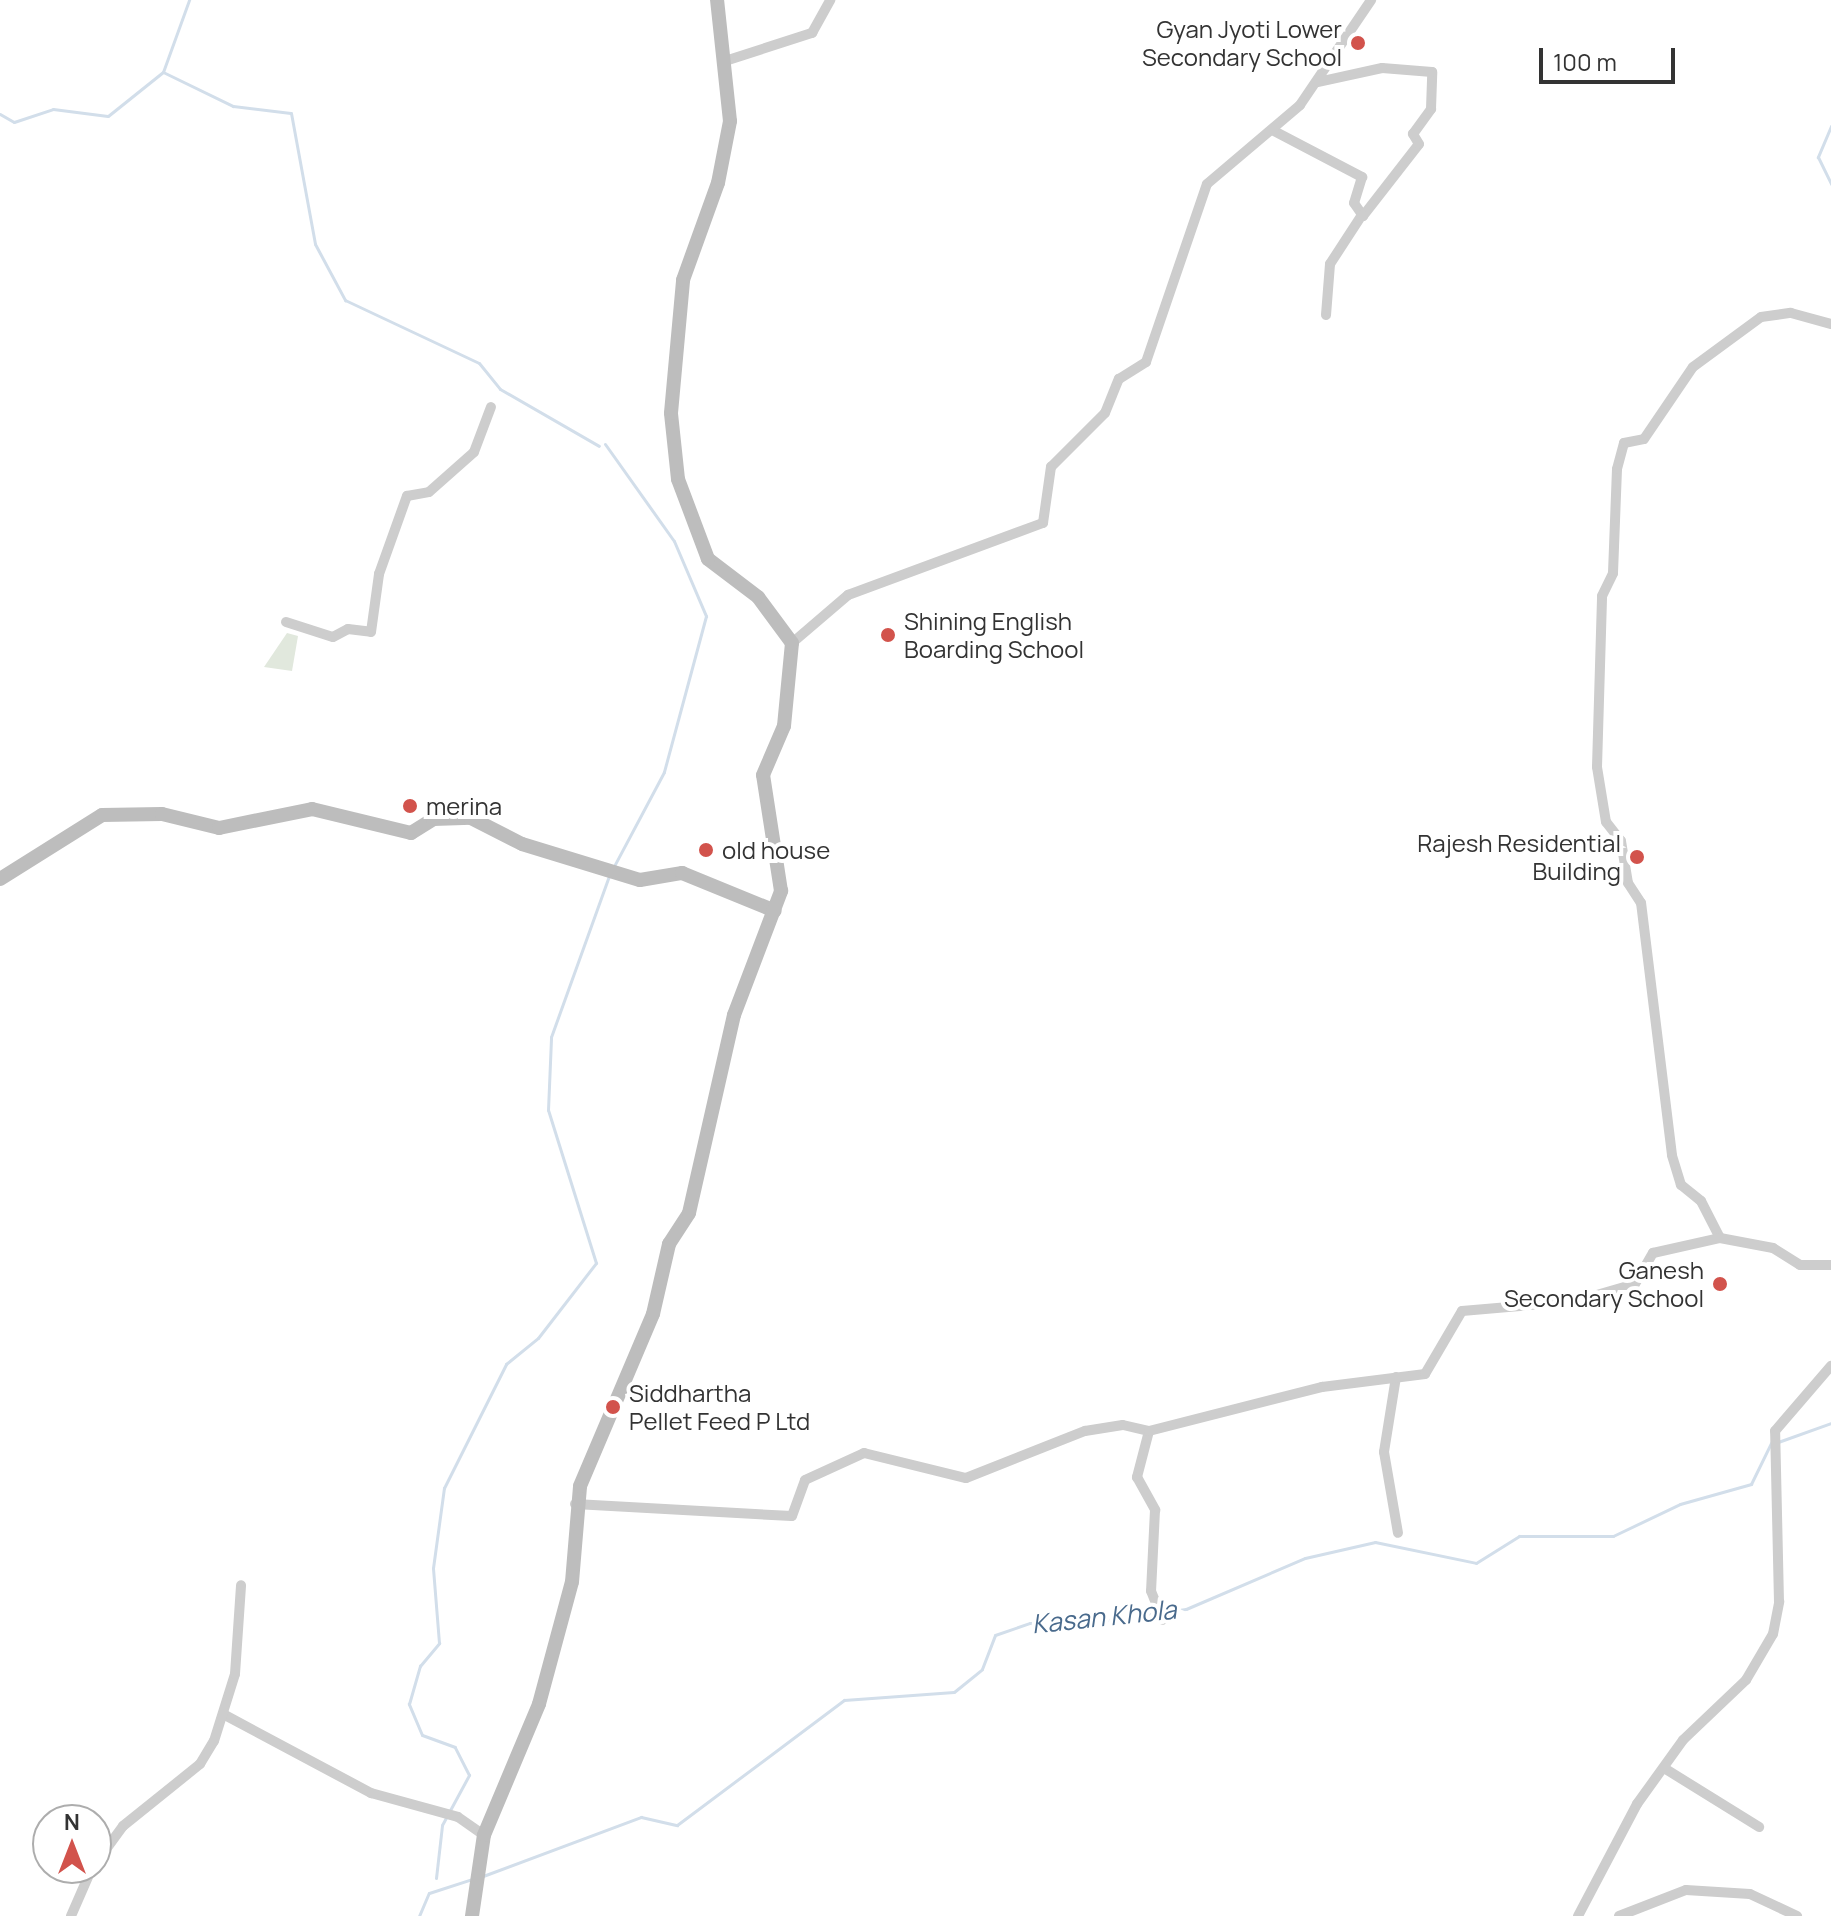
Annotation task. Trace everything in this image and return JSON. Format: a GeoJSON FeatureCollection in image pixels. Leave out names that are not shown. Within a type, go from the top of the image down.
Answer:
{"type":"FeatureCollection","features":[{"type":"Feature","properties":{"kind":"main road"},"geometry":{"type":"LineString","coordinates":[[472,1916],[475,1869],[484,1835],[539,1704],[572,1582],[575,1504],[653,1314],[669,1244],[689,1213],[734,1015],[775,911],[781,871],[767,825],[763,769],[784,726],[792,643],[758,597],[708,559],[678,479],[671,413],[675,319],[727,141],[717,0]]}},
{"type":"Feature","properties":{"kind":"main road"},"geometry":{"type":"LineString","coordinates":[[2,874],[102,815],[162,814],[219,828],[312,809],[411,833],[433,819],[471,818],[522,844],[621,869],[640,880],[682,873],[775,911]]}},
{"type":"Feature","properties":{"kind":"street"},"geometry":{"type":"LineString","coordinates":[[722,62],[812,33],[830,0]]}},
{"type":"Feature","properties":{"kind":"street"},"geometry":{"type":"LineString","coordinates":[[792,643],[848,595],[1043,523],[1051,467],[1105,413],[1119,379],[1146,362],[1207,184],[1272,130],[1318,82],[1371,0]]}},
{"type":"Feature","properties":{"kind":"street"},"geometry":{"type":"LineString","coordinates":[[1318,82],[1382,68],[1432,72],[1431,109],[1413,134],[1419,144],[1362,215],[1330,264],[1326,315]]}},
{"type":"Feature","properties":{"kind":"street"},"geometry":{"type":"LineString","coordinates":[[1272,130],[1362,177],[1354,203],[1362,215]]}},
{"type":"Feature","properties":{"kind":"street"},"geometry":{"type":"LineString","coordinates":[[1720,1238],[1701,1201],[1681,1185],[1672,1155],[1641,903],[1628,883],[1621,841],[1606,822],[1597,767],[1602,596],[1613,573],[1617,469],[1624,443],[1644,439],[1693,367],[1761,317],[1791,313],[1831,324]]}},
{"type":"Feature","properties":{"kind":"street"},"geometry":{"type":"LineString","coordinates":[[286,622],[333,637],[348,629],[371,632],[379,574],[407,496],[429,492],[474,452],[491,407]]}},
{"type":"Feature","properties":{"kind":"street"},"geometry":{"type":"LineString","coordinates":[[575,1504],[792,1516],[805,1480],[864,1453],[966,1478],[1085,1431],[1123,1425],[1149,1431],[1322,1387],[1425,1374],[1462,1311],[1576,1301],[1635,1284],[1653,1253],[1720,1238],[1773,1248],[1800,1265],[1831,1265]]}},
{"type":"Feature","properties":{"kind":"street"},"geometry":{"type":"LineString","coordinates":[[1578,1916],[1601,1861],[1664,1768],[1746,1680],[1773,1634],[1779,1602],[1775,1431],[1831,1366]]}},
{"type":"Feature","properties":{"kind":"street"},"geometry":{"type":"LineString","coordinates":[[1396,1377],[1384,1452],[1398,1533]]}},
{"type":"Feature","properties":{"kind":"street"},"geometry":{"type":"LineString","coordinates":[[1149,1431],[1137,1477],[1155,1510],[1156,1605],[1163,1620]]}},
{"type":"Feature","properties":{"kind":"street"},"geometry":{"type":"LineString","coordinates":[[112,1843],[133,1817],[200,1764],[223,1714],[235,1674],[241,1585]]}},
{"type":"Feature","properties":{"kind":"street"},"geometry":{"type":"LineString","coordinates":[[223,1714],[371,1793],[458,1817],[484,1835]]}},
{"type":"Feature","properties":{"kind":"street"},"geometry":{"type":"LineString","coordinates":[[1664,1768],[1759,1827]]}},
{"type":"Feature","properties":{"kind":"street"},"geometry":{"type":"LineString","coordinates":[[71,1916],[86,1884]]}},
{"type":"Feature","properties":{"kind":"street"},"geometry":{"type":"LineString","coordinates":[[1619,1916],[1686,1890],[1750,1894],[1797,1916]]}},
{"type":"Feature","properties":{"kind":"shaded area"},"geometry":{"type":"Polygon","coordinates":[[[287,633],[298,636],[292,671],[264,667],[287,633]]]}},
{"type":"Feature","properties":{"kind":"waterway"},"geometry":{"type":"LineString","coordinates":[[0,114],[14,122],[53,109],[108,116],[163,72],[189,0]]}},
{"type":"Feature","properties":{"kind":"waterway"},"geometry":{"type":"LineString","coordinates":[[163,72],[233,106],[291,113],[315,244],[345,300],[479,363],[500,389],[599,446]]}},
{"type":"Feature","properties":{"kind":"waterway"},"geometry":{"type":"LineString","coordinates":[[1831,126],[1818,157],[1831,184]]}},
{"type":"Feature","properties":{"kind":"waterway"},"geometry":{"type":"LineString","coordinates":[[605,444],[674,541],[706,616],[664,772],[614,866]]}},
{"type":"Feature","properties":{"kind":"waterway"},"geometry":{"type":"LineString","coordinates":[[436,1878],[442,1825],[469,1775],[455,1747],[422,1735],[409,1704],[420,1666],[439,1643],[433,1568],[444,1488],[506,1364],[538,1338],[596,1263],[548,1110],[551,1037],[609,876]]}},
{"type":"Feature","properties":{"kind":"waterway","name":"Kasan Khola"},"geometry":{"type":"LineString","coordinates":[[1778,1442],[1831,1423]]}},
{"type":"Feature","properties":{"kind":"waterway","name":"Kasan Khola"},"geometry":{"type":"LineString","coordinates":[[483,1876],[641,1817],[677,1825],[844,1700],[954,1692],[982,1669],[995,1635],[1030,1623],[1066,1626],[1186,1609],[1305,1558],[1375,1542],[1476,1563],[1519,1536],[1613,1536],[1680,1504],[1751,1484],[1771,1443]]}},
{"type":"Feature","properties":{"kind":"waterway","name":"Kasan Khola"},"geometry":{"type":"LineString","coordinates":[[419,1916],[429,1893],[472,1879]]}},
{"type":"Feature","properties":{"kind":"place","name":"Gyan Jyoti Lower Secondary School"},"geometry":{"type":"Point","coordinates":[1358,43]}},
{"type":"Feature","properties":{"kind":"place","name":"Shining English Boarding School"},"geometry":{"type":"Point","coordinates":[888,635]}},
{"type":"Feature","properties":{"kind":"place","name":"merina"},"geometry":{"type":"Point","coordinates":[410,806]}},
{"type":"Feature","properties":{"kind":"place","name":"old house"},"geometry":{"type":"Point","coordinates":[706,850]}},
{"type":"Feature","properties":{"kind":"place","name":"Rajesh Residential Building"},"geometry":{"type":"Point","coordinates":[1637,857]}},
{"type":"Feature","properties":{"kind":"place","name":"Ganesh Secondary School"},"geometry":{"type":"Point","coordinates":[1720,1284]}},
{"type":"Feature","properties":{"kind":"place","name":"Siddhartha Pellet Feed P Ltd"},"geometry":{"type":"Point","coordinates":[613,1407]}}]}
